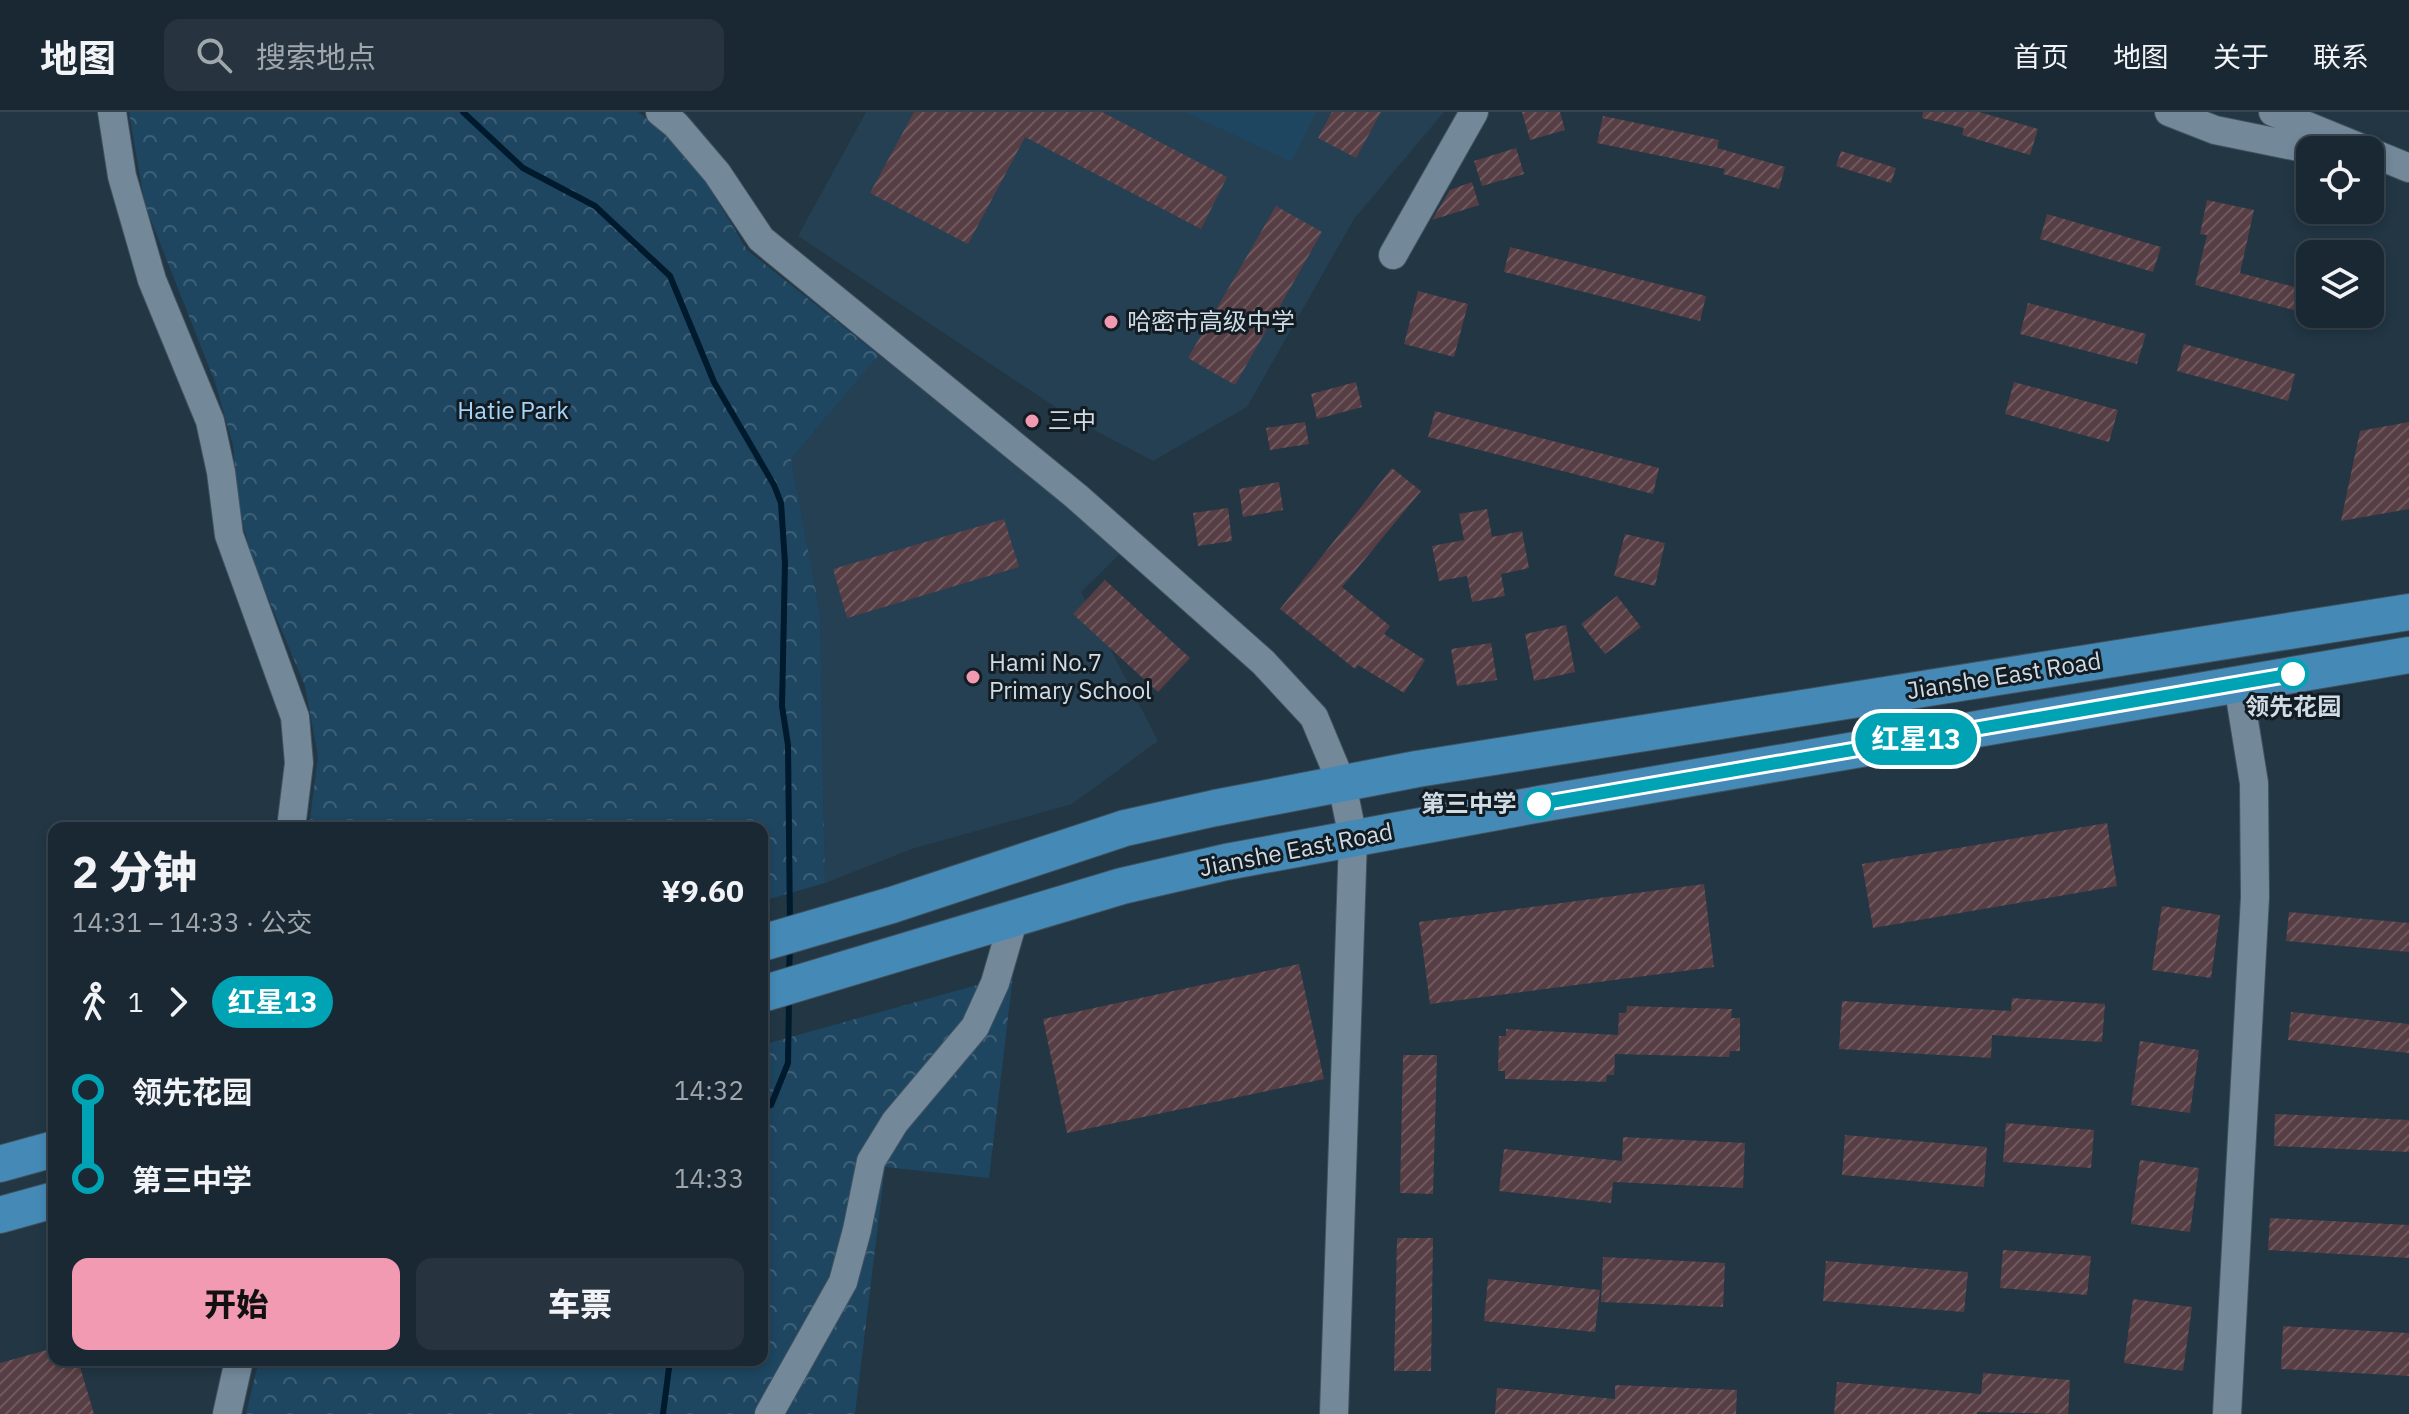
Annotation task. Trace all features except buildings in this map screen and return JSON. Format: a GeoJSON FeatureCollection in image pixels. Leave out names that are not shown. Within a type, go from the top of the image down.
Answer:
{"type":"FeatureCollection","features":[{"type":"Feature","properties":{"kind":"main road","name":"Jianshe East Road"},"geometry":{"type":"LineString","coordinates":[[768,941],[892,905],[1125,828],[1342,784],[1417,769],[2409,612]]}},
{"type":"Feature","properties":{"kind":"main road","name":"Jianshe East Road"},"geometry":{"type":"LineString","coordinates":[[768,992],[1137,883],[1226,862],[2409,655]]}},
{"type":"Feature","properties":{"kind":"main road"},"geometry":{"type":"LineString","coordinates":[[0,1164],[48,1151]]}},
{"type":"Feature","properties":{"kind":"main road"},"geometry":{"type":"LineString","coordinates":[[0,1215],[48,1202]]}},
{"type":"Feature","properties":{"kind":"street"},"geometry":{"type":"LineString","coordinates":[[112,112],[122,176],[152,280],[210,421],[221,472],[229,535],[295,717],[299,763],[292,822]]}},
{"type":"Feature","properties":{"kind":"street"},"geometry":{"type":"LineString","coordinates":[[660,112],[676,125],[717,173],[761,239],[1076,496],[1263,662],[1314,717],[1342,784],[1353,838],[1334,1414]]}},
{"type":"Feature","properties":{"kind":"street"},"geometry":{"type":"LineString","coordinates":[[1393,255],[1474,112]]}},
{"type":"Feature","properties":{"kind":"street"},"geometry":{"type":"LineString","coordinates":[[2169,112],[2215,130],[2296,147]]}},
{"type":"Feature","properties":{"kind":"street"},"geometry":{"type":"LineString","coordinates":[[2273,112],[2331,136]]}},
{"type":"Feature","properties":{"kind":"street"},"geometry":{"type":"LineString","coordinates":[[2384,158],[2409,169]]}},
{"type":"Feature","properties":{"kind":"street"},"geometry":{"type":"LineString","coordinates":[[2384,164],[2409,169]]}},
{"type":"Feature","properties":{"kind":"street"},"geometry":{"type":"LineString","coordinates":[[2227,1414],[2255,897],[2254,783],[2238,684]]}},
{"type":"Feature","properties":{"kind":"street"},"geometry":{"type":"LineString","coordinates":[[769,1414],[843,1282],[871,1161],[895,1122],[975,1027],[995,983],[1014,918]]}},
{"type":"Feature","properties":{"kind":"street"},"geometry":{"type":"LineString","coordinates":[[227,1414],[238,1366]]}},
{"type":"Feature","properties":{"kind":"shaded area","name":"哈密市高级中学"},"geometry":{"type":"Polygon","coordinates":[[[866,112],[1444,112],[1354,219],[1247,407],[1153,461],[1075,420],[798,236],[866,112]]]}},
{"type":"Feature","properties":{"kind":"shaded area","name":"Hami No.7 Primary School"},"geometry":{"type":"Polygon","coordinates":[[[879,355],[1125,549],[1081,592],[1158,741],[1072,804],[912,849],[825,883],[820,613],[791,459],[879,355]]]}},
{"type":"Feature","properties":{"kind":"green space","name":"Hatie Park"},"geometry":{"type":"Polygon","coordinates":[[[129,112],[638,112],[667,135],[699,170],[747,250],[879,355],[791,459],[820,613],[825,883],[768,899],[768,822],[310,822],[318,756],[305,686],[254,564],[240,514],[233,445],[215,382],[145,205],[129,112]]]}},
{"type":"Feature","properties":{"kind":"green space"},"geometry":{"type":"Polygon","coordinates":[[[1185,112],[1316,112],[1291,162],[1185,112]]]}},
{"type":"Feature","properties":{"kind":"green space"},"geometry":{"type":"Polygon","coordinates":[[[1013,975],[989,1178],[885,1167],[855,1414],[246,1414],[258,1366],[768,1366],[768,1043],[1013,975]]]}},
{"type":"Feature","properties":{"kind":"waterway"},"geometry":{"type":"LineString","coordinates":[[463,112],[523,168],[595,206],[670,276],[714,382],[774,485],[781,503],[785,563],[782,706],[788,745],[790,924]]}},
{"type":"Feature","properties":{"kind":"waterway"},"geometry":{"type":"LineString","coordinates":[[789,972],[790,947]]}},
{"type":"Feature","properties":{"kind":"waterway"},"geometry":{"type":"LineString","coordinates":[[768,1106],[788,1063],[789,999]]}},
{"type":"Feature","properties":{"kind":"waterway"},"geometry":{"type":"LineString","coordinates":[[663,1414],[669,1366]]}},
{"type":"Feature","properties":{"kind":"bus line","name":"红星13"},"geometry":{"type":"LineString","coordinates":[[1539,804],[2293,674]]}},
{"type":"Feature","properties":{"kind":"place","name":"哈密市高级中学"},"geometry":{"type":"Point","coordinates":[1111,322]}},
{"type":"Feature","properties":{"kind":"place","name":"三中"},"geometry":{"type":"Point","coordinates":[1032,421]}},
{"type":"Feature","properties":{"kind":"place","name":"领先花园"},"geometry":{"type":"Point","coordinates":[2293,674]}},
{"type":"Feature","properties":{"kind":"place","name":"Hami No.7 Primary School"},"geometry":{"type":"Point","coordinates":[973,677]}},
{"type":"Feature","properties":{"kind":"place","name":"第三中学"},"geometry":{"type":"Point","coordinates":[1539,804]}}]}
